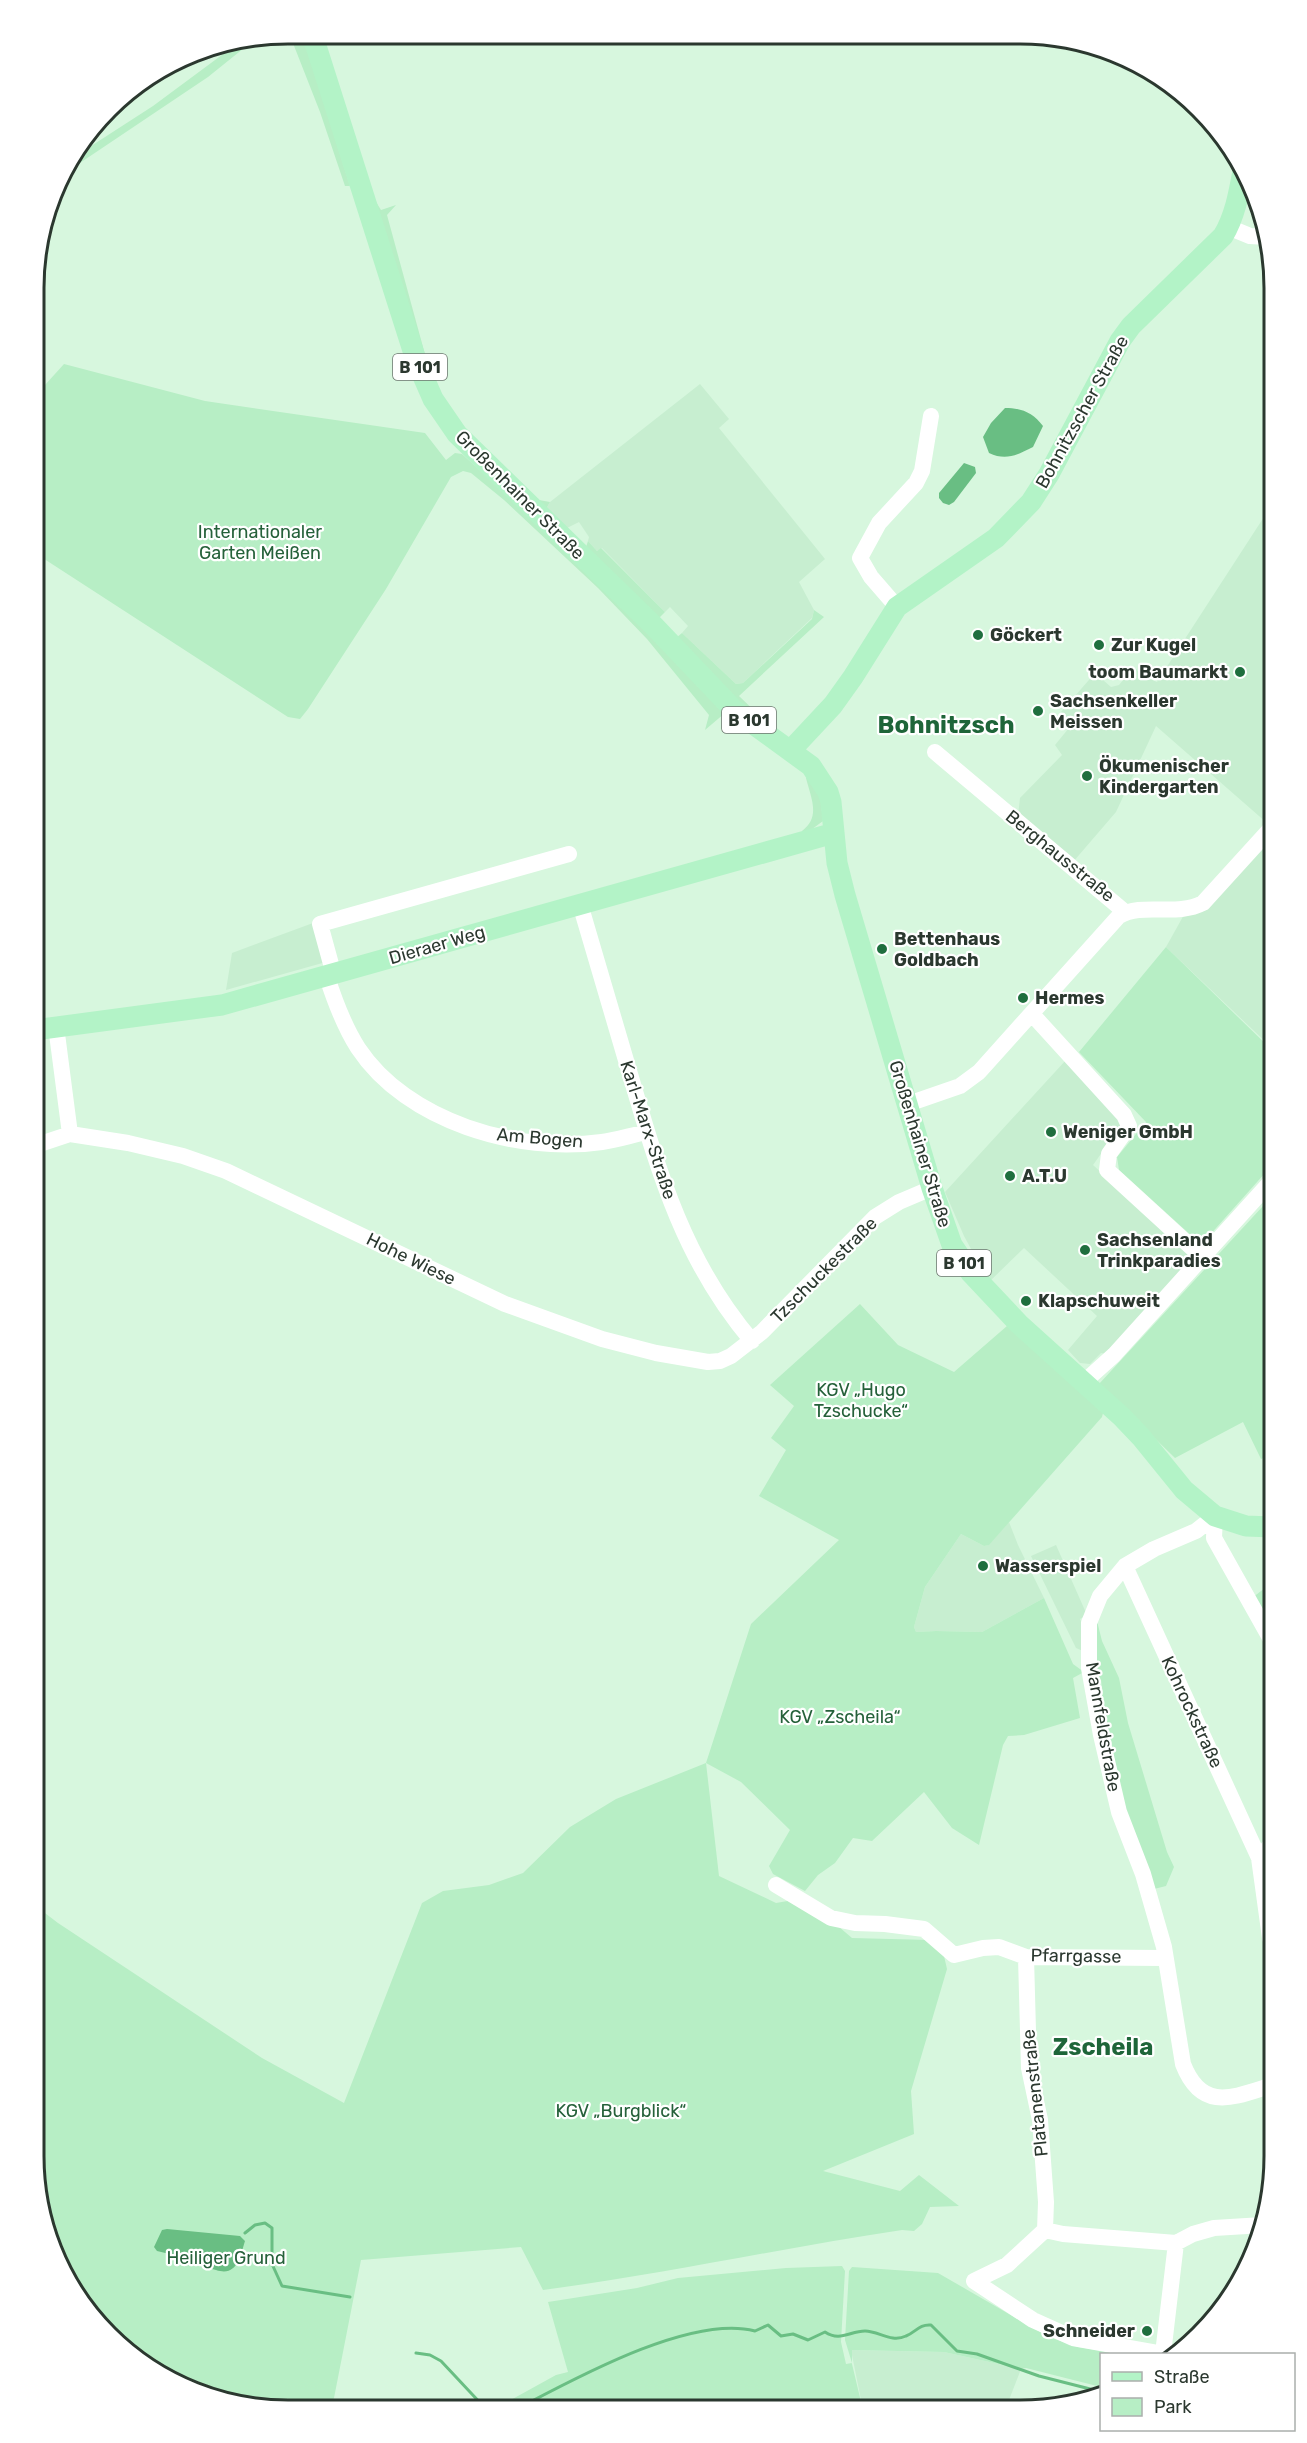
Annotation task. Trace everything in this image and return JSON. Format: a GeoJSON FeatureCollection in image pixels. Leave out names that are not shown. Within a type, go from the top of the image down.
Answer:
{"type":"FeatureCollection","features":[{"type":"Feature","properties":{"kind":"main road","name":"Großenhainer Straße"},"geometry":{"type":"LineString","coordinates":[[315,44],[416,360],[434,399],[457,434],[654,626],[734,710],[811,766],[828,792],[840,873],[932,1188],[952,1245],[971,1273],[1019,1324],[1141,1437],[1184,1490],[1215,1516],[1246,1526],[1264,1527]]}},
{"type":"Feature","properties":{"kind":"main road","name":"Bohnitzscher Straße"},"geometry":{"type":"LineString","coordinates":[[791,750],[833,705],[854,677],[897,607],[996,538],[1031,502],[1049,474],[1125,333],[1223,236],[1239,198],[1241,186]]}},
{"type":"Feature","properties":{"kind":"main road","name":"Dieraer Weg"},"geometry":{"type":"LineString","coordinates":[[44,1028],[222,1005],[834,833]]}},
{"type":"Feature","properties":{"kind":"street"},"geometry":{"type":"LineString","coordinates":[[1228,227],[1250,236],[1258,237]]}},
{"type":"Feature","properties":{"kind":"street"},"geometry":{"type":"LineString","coordinates":[[897,607],[871,577],[860,558],[879,523],[916,483],[922,471],[931,416]]}},
{"type":"Feature","properties":{"kind":"street","name":"Berghausstraße"},"geometry":{"type":"LineString","coordinates":[[935,752],[1121,906],[1125,912],[1187,909],[1203,903],[1264,836]]}},
{"type":"Feature","properties":{"kind":"street","name":"Am Bogen"},"geometry":{"type":"LineString","coordinates":[[569,854],[320,924],[339,1015],[359,1049],[374,1068],[429,1110],[467,1128],[509,1139],[554,1143],[601,1142],[647,1132]]}},
{"type":"Feature","properties":{"kind":"street","name":"Karl-Marx-Straße"},"geometry":{"type":"LineString","coordinates":[[580,904],[647,1132],[676,1216],[694,1256],[721,1303],[752,1341]]}},
{"type":"Feature","properties":{"kind":"street"},"geometry":{"type":"LineString","coordinates":[[908,1104],[947,1091],[970,1079],[1032,1014],[1110,925],[1125,912]]}},
{"type":"Feature","properties":{"kind":"street"},"geometry":{"type":"LineString","coordinates":[[1032,1014],[1124,1114],[1129,1126],[1109,1154],[1107,1170],[1202,1257]]}},
{"type":"Feature","properties":{"kind":"street"},"geometry":{"type":"LineString","coordinates":[[56,1026],[70,1134]]}},
{"type":"Feature","properties":{"kind":"street","name":"Hohe Wiese"},"geometry":{"type":"LineString","coordinates":[[44,1143],[70,1134],[128,1143],[183,1156],[226,1172],[505,1304],[602,1339],[656,1353],[708,1362],[720,1361],[731,1356],[752,1341]]}},
{"type":"Feature","properties":{"kind":"street","name":"Tzschuckestraße"},"geometry":{"type":"LineString","coordinates":[[752,1341],[875,1217],[899,1202],[932,1188]]}},
{"type":"Feature","properties":{"kind":"street"},"geometry":{"type":"LineString","coordinates":[[1084,1382],[1114,1355],[1264,1189]]}},
{"type":"Feature","properties":{"kind":"street"},"geometry":{"type":"LineString","coordinates":[[1215,1516],[1214,1538],[1264,1627]]}},
{"type":"Feature","properties":{"kind":"street","name":"Mannfeldstraße"},"geometry":{"type":"LineString","coordinates":[[1215,1516],[1196,1531],[1154,1549],[1125,1566],[1100,1596],[1089,1623],[1089,1668],[1101,1735],[1119,1812],[1143,1874],[1165,1958],[1183,2064],[1188,2078],[1202,2092],[1213,2098],[1234,2096],[1264,2088]]}},
{"type":"Feature","properties":{"kind":"street","name":"Kohrockstraße"},"geometry":{"type":"LineString","coordinates":[[1125,1566],[1259,1858],[1264,1894]]}},
{"type":"Feature","properties":{"kind":"street"},"geometry":{"type":"LineString","coordinates":[[1259,1858],[1264,1852]]}},
{"type":"Feature","properties":{"kind":"street","name":"Pfarrgasse"},"geometry":{"type":"LineString","coordinates":[[776,1885],[831,1918],[855,1923],[924,1929],[954,1955],[983,1948],[999,1947],[1026,1957],[1165,1958]]}},
{"type":"Feature","properties":{"kind":"street","name":"Platanenstraße"},"geometry":{"type":"LineString","coordinates":[[1026,1957],[1029,2068],[1040,2120],[1046,2202],[1045,2230]]}},
{"type":"Feature","properties":{"kind":"street"},"geometry":{"type":"LineString","coordinates":[[1152,2353],[1072,2338],[1033,2319],[974,2281],[1007,2265],[1045,2230],[1063,2234],[1176,2243],[1193,2234],[1214,2228],[1253,2226]]}},
{"type":"Feature","properties":{"kind":"street"},"geometry":{"type":"LineString","coordinates":[[1163,2352],[1176,2243]]}},
{"type":"Feature","properties":{"kind":"shaded area"},"geometry":{"type":"Polygon","coordinates":[[[700,384],[729,419],[719,428],[825,559],[799,582],[814,610],[812,618],[743,683],[736,684],[682,633],[688,626],[670,607],[665,612],[602,548],[597,551],[588,541],[589,537],[579,522],[567,528],[546,509],[550,502],[700,384]]]}},
{"type":"Feature","properties":{"kind":"shaded area"},"geometry":{"type":"Polygon","coordinates":[[[1005,408],[1027,412],[1043,426],[1033,447],[1017,455],[1001,457],[989,453],[983,437],[991,423],[1005,408]]]}},
{"type":"Feature","properties":{"kind":"shaded area"},"geometry":{"type":"Polygon","coordinates":[[[964,463],[975,467],[976,473],[954,502],[949,505],[943,503],[939,498],[939,493],[964,463]]]}},
{"type":"Feature","properties":{"kind":"shaded area"},"geometry":{"type":"Polygon","coordinates":[[[1264,518],[1264,820],[1156,726],[1116,812],[1073,862],[1018,816],[1020,798],[1062,755],[1055,745],[1073,723],[1061,712],[1095,673],[1111,687],[1119,685],[1134,667],[1143,676],[1157,682],[1264,518]]]}},
{"type":"Feature","properties":{"kind":"shaded area"},"geometry":{"type":"Polygon","coordinates":[[[1264,843],[1264,1040],[1166,947],[1185,913],[1264,843]]]}},
{"type":"Feature","properties":{"kind":"shaded area"},"geometry":{"type":"Polygon","coordinates":[[[313,923],[326,962],[226,990],[232,953],[313,923]]]}},
{"type":"Feature","properties":{"kind":"shaded area"},"geometry":{"type":"Polygon","coordinates":[[[1066,1060],[1120,1115],[1120,1127],[1093,1165],[1196,1259],[1107,1354],[1101,1353],[1090,1364],[1080,1363],[1068,1350],[1097,1316],[1024,1248],[989,1282],[964,1236],[945,1192],[1066,1060]]]}},
{"type":"Feature","properties":{"kind":"shaded area","name":"Wasserspiel"},"geometry":{"type":"Polygon","coordinates":[[[1009,1522],[1044,1598],[982,1632],[916,1632],[914,1627],[925,1587],[961,1534],[984,1546],[988,1545],[1009,1522]]]}},
{"type":"Feature","properties":{"kind":"shaded area"},"geometry":{"type":"Polygon","coordinates":[[[1056,1545],[1087,1615],[1080,1619],[1084,1628],[1083,1651],[1076,1648],[1031,1556],[1056,1545]]]}},
{"type":"Feature","properties":{"kind":"shaded area"},"geometry":{"type":"Polygon","coordinates":[[[162,2230],[240,2236],[245,2241],[237,2264],[229,2271],[223,2271],[206,2267],[199,2261],[157,2251],[154,2247],[162,2230]]]}},
{"type":"Feature","properties":{"kind":"shaded area"},"geometry":{"type":"Polygon","coordinates":[[[851,2350],[944,2352],[1021,2369],[1009,2400],[861,2400],[851,2350]]]}},
{"type":"Feature","properties":{"kind":"green space"},"geometry":{"type":"Polygon","coordinates":[[[293,44],[305,44],[350,186],[345,186],[320,112],[293,44]]]}},
{"type":"Feature","properties":{"kind":"green space"},"geometry":{"type":"Polygon","coordinates":[[[245,47],[208,77],[76,165],[88,148],[153,106],[227,51],[245,47]]]}},
{"type":"Feature","properties":{"kind":"green space"},"geometry":{"type":"Polygon","coordinates":[[[376,202],[381,210],[396,205],[387,215],[426,358],[445,402],[469,433],[539,500],[550,502],[546,509],[484,455],[433,386],[376,202]]]}},
{"type":"Feature","properties":{"kind":"green space","name":"Internationaler Garten Meißen"},"geometry":{"type":"Polygon","coordinates":[[[64,364],[205,401],[425,433],[446,460],[455,453],[462,454],[561,544],[725,713],[705,730],[709,715],[647,639],[598,588],[504,500],[471,473],[463,471],[451,477],[386,589],[308,709],[300,719],[288,717],[44,559],[44,386],[64,364]]]}},
{"type":"Feature","properties":{"kind":"green space"},"geometry":{"type":"Polygon","coordinates":[[[588,541],[597,551],[601,548],[665,612],[658,619],[586,547],[588,541]]]}},
{"type":"Feature","properties":{"kind":"green space"},"geometry":{"type":"Polygon","coordinates":[[[814,610],[824,617],[739,696],[764,720],[759,724],[676,638],[682,633],[736,684],[743,683],[812,619],[814,610]]]}},
{"type":"Feature","properties":{"kind":"green space"},"geometry":{"type":"Polygon","coordinates":[[[808,776],[820,793],[823,821],[804,835],[802,831],[808,826],[813,813],[806,778],[808,776]]]}},
{"type":"Feature","properties":{"kind":"green space"},"geometry":{"type":"Polygon","coordinates":[[[1166,947],[1264,1042],[1264,1174],[1208,1237],[1195,1239],[1119,1170],[1117,1157],[1146,1122],[1079,1052],[1166,947]]]}},
{"type":"Feature","properties":{"kind":"green space"},"geometry":{"type":"Polygon","coordinates":[[[1264,1205],[1264,1458],[1261,1459],[1243,1422],[1175,1458],[1099,1384],[1264,1205]]]}},
{"type":"Feature","properties":{"kind":"green space"},"geometry":{"type":"Polygon","coordinates":[[[860,1304],[898,1345],[954,1372],[1007,1326],[1103,1413],[1102,1417],[989,1545],[984,1546],[961,1534],[925,1587],[914,1627],[916,1632],[982,1632],[1044,1598],[1073,1664],[1084,1672],[1073,1678],[1080,1718],[1024,1735],[1008,1736],[1003,1745],[979,1845],[952,1828],[924,1792],[872,1841],[853,1838],[835,1863],[818,1875],[805,1891],[773,1874],[769,1866],[790,1830],[741,1782],[706,1763],[751,1624],[839,1540],[759,1496],[786,1450],[771,1438],[794,1406],[770,1385],[860,1304]]]}},
{"type":"Feature","properties":{"kind":"green space"},"geometry":{"type":"Polygon","coordinates":[[[1264,1589],[1264,1618],[1252,1598],[1264,1589]]]}},
{"type":"Feature","properties":{"kind":"green space"},"geometry":{"type":"Polygon","coordinates":[[[1097,1621],[1102,1641],[1119,1678],[1128,1723],[1167,1852],[1174,1867],[1166,1886],[1154,1889],[1128,1820],[1100,1696],[1103,1695],[1101,1680],[1098,1679],[1095,1639],[1097,1621]]]}},
{"type":"Feature","properties":{"kind":"green space"},"geometry":{"type":"Polygon","coordinates":[[[706,1763],[719,1876],[776,1903],[805,1898],[852,1938],[929,1940],[944,1956],[947,1969],[911,2091],[914,2134],[823,2171],[900,2191],[919,2175],[959,2206],[930,2207],[922,2224],[914,2231],[902,2230],[857,2237],[543,2290],[521,2247],[361,2260],[333,2400],[272,2399],[240,2395],[209,2387],[165,2367],[115,2328],[76,2278],[56,2234],[48,2203],[44,2171],[44,1912],[262,2058],[344,2103],[422,1903],[443,1891],[489,1885],[523,1873],[570,1827],[616,1799],[706,1763]]]}},
{"type":"Feature","properties":{"kind":"green space"},"geometry":{"type":"Polygon","coordinates":[[[842,2266],[845,2271],[841,2342],[846,2364],[852,2363],[861,2400],[511,2400],[556,2375],[568,2372],[548,2302],[637,2288],[678,2278],[786,2268],[842,2266]]]}},
{"type":"Feature","properties":{"kind":"green space"},"geometry":{"type":"Polygon","coordinates":[[[852,2267],[938,2273],[1049,2337],[1078,2347],[1109,2352],[1100,2353],[1099,2387],[1026,2368],[1021,2369],[944,2352],[852,2350],[852,2363],[845,2340],[849,2271],[852,2267]]]}},
{"type":"Feature","properties":{"kind":"waterway"},"geometry":{"type":"LineString","coordinates":[[245,2233],[255,2225],[265,2223],[272,2228],[272,2264],[282,2286],[350,2297]]}},
{"type":"Feature","properties":{"kind":"waterway"},"geometry":{"type":"LineString","coordinates":[[534,2400],[633,2352],[667,2340],[729,2328],[755,2331],[768,2325],[781,2336],[793,2334],[808,2340],[825,2332],[840,2336],[860,2331],[901,2338],[920,2327],[931,2325],[957,2351],[977,2354],[1039,2376],[1090,2389]]}},
{"type":"Feature","properties":{"kind":"waterway"},"geometry":{"type":"LineString","coordinates":[[416,2353],[430,2355],[441,2361],[478,2400]]}},
{"type":"Feature","properties":{"kind":"place","name":"Göckert"},"geometry":{"type":"Point","coordinates":[978,635]}},
{"type":"Feature","properties":{"kind":"place","name":"Zur Kugel"},"geometry":{"type":"Point","coordinates":[1099,645]}},
{"type":"Feature","properties":{"kind":"place","name":"toom Baumarkt"},"geometry":{"type":"Point","coordinates":[1240,672]}},
{"type":"Feature","properties":{"kind":"place","name":"Sachsenkeller Meissen"},"geometry":{"type":"Point","coordinates":[1038,711]}},
{"type":"Feature","properties":{"kind":"place","name":"Ökumenischer Kindergarten"},"geometry":{"type":"Point","coordinates":[1087,776]}},
{"type":"Feature","properties":{"kind":"place","name":"Bettenhaus Goldbach"},"geometry":{"type":"Point","coordinates":[882,949]}},
{"type":"Feature","properties":{"kind":"place","name":"Hermes"},"geometry":{"type":"Point","coordinates":[1023,998]}},
{"type":"Feature","properties":{"kind":"place","name":"Weniger GmbH"},"geometry":{"type":"Point","coordinates":[1051,1132]}},
{"type":"Feature","properties":{"kind":"place","name":"A.T.U"},"geometry":{"type":"Point","coordinates":[1010,1176]}},
{"type":"Feature","properties":{"kind":"place","name":"Sachsenland Trinkparadies"},"geometry":{"type":"Point","coordinates":[1085,1250]}},
{"type":"Feature","properties":{"kind":"place","name":"Klapschuweit"},"geometry":{"type":"Point","coordinates":[1026,1301]}},
{"type":"Feature","properties":{"kind":"place","name":"Wasserspiel"},"geometry":{"type":"Point","coordinates":[983,1566]}},
{"type":"Feature","properties":{"kind":"place","name":"Schneider"},"geometry":{"type":"Point","coordinates":[1147,2331]}},
{"type":"Feature","properties":{"kind":"district","name":"Bohnitzsch"},"geometry":{"type":"Point","coordinates":[946,725]}},
{"type":"Feature","properties":{"kind":"district","name":"Zscheila"},"geometry":{"type":"Point","coordinates":[1103,2047]}},
{"type":"Feature","properties":{"kind":"park label","name":"KGV „Hugo Tzschucke“"},"geometry":{"type":"Point","coordinates":[861,1400]}},
{"type":"Feature","properties":{"kind":"park label","name":"KGV „Zscheila“"},"geometry":{"type":"Point","coordinates":[840,1717]}},
{"type":"Feature","properties":{"kind":"park label","name":"KGV „Burgblick“"},"geometry":{"type":"Point","coordinates":[621,2111]}},
{"type":"Feature","properties":{"kind":"park label","name":"Heiliger Grund"},"geometry":{"type":"Point","coordinates":[226,2258]}}]}
